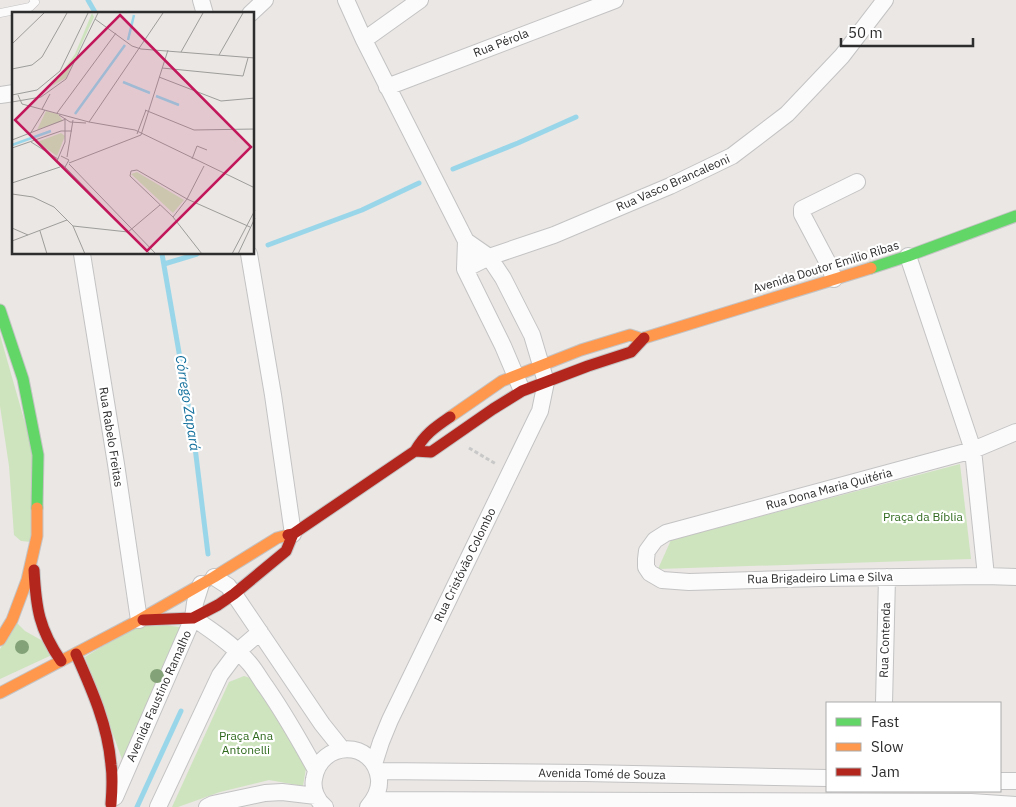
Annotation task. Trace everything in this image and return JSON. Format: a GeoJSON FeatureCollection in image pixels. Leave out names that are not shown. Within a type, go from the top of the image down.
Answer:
{"type":"FeatureCollection","features":[{"type":"Feature","properties":{"kind":"main road","name":"Avenida Doutor Emilio Ribas"},"geometry":{"type":"LineString","coordinates":[[415,451],[431,452],[493,409],[522,392],[588,366],[631,352],[642,339],[908,256],[1016,216]]}},
{"type":"Feature","properties":{"kind":"main road"},"geometry":{"type":"LineString","coordinates":[[0,310],[23,379],[38,455],[37,536],[33,557],[12,620],[0,640]]}},
{"type":"Feature","properties":{"kind":"main road","name":"Avenida Doutor Emilio Ribas"},"geometry":{"type":"LineString","coordinates":[[0,693],[139,620],[277,538],[293,534],[415,451],[422,439],[432,430],[502,381],[581,350],[630,335],[642,339]]}},
{"type":"Feature","properties":{"kind":"main road","name":"Avenida Doutor Emilio Ribas"},"geometry":{"type":"LineString","coordinates":[[139,620],[193,618],[218,605],[286,551],[293,534]]}},
{"type":"Feature","properties":{"kind":"main road"},"geometry":{"type":"LineString","coordinates":[[33,557],[35,596],[42,629],[49,644],[61,661]]}},
{"type":"Feature","properties":{"kind":"main road"},"geometry":{"type":"LineString","coordinates":[[76,654],[98,707],[107,735],[111,755],[111,806]]}},
{"type":"Feature","properties":{"kind":"street"},"geometry":{"type":"LineString","coordinates":[[252,12],[265,0]]}},
{"type":"Feature","properties":{"kind":"street"},"geometry":{"type":"LineString","coordinates":[[346,0],[387,87],[466,241],[489,257],[503,278],[532,335],[546,382]]}},
{"type":"Feature","properties":{"kind":"street"},"geometry":{"type":"LineString","coordinates":[[364,40],[420,0]]}},
{"type":"Feature","properties":{"kind":"street","name":"Rua Pérola"},"geometry":{"type":"LineString","coordinates":[[387,87],[615,0]]}},
{"type":"Feature","properties":{"kind":"street","name":"Rua Vasco Brancaleoni"},"geometry":{"type":"LineString","coordinates":[[465,269],[489,257],[554,235],[670,186],[732,156],[787,114],[842,56],[885,0]]}},
{"type":"Feature","properties":{"kind":"street"},"geometry":{"type":"LineString","coordinates":[[834,279],[829,265],[802,214],[802,209],[857,182]]}},
{"type":"Feature","properties":{"kind":"street"},"geometry":{"type":"LineString","coordinates":[[466,241],[465,269],[504,346],[522,392],[540,411]]}},
{"type":"Feature","properties":{"kind":"street","name":"Rua Rabelo Freitas"},"geometry":{"type":"LineString","coordinates":[[82,255],[139,620]]}},
{"type":"Feature","properties":{"kind":"street"},"geometry":{"type":"LineString","coordinates":[[249,255],[273,395],[293,534]]}},
{"type":"Feature","properties":{"kind":"street"},"geometry":{"type":"LineString","coordinates":[[908,256],[972,450],[986,576]]}},
{"type":"Feature","properties":{"kind":"street","name":"Rua Cristóvão Colombo"},"geometry":{"type":"LineString","coordinates":[[371,803],[379,786],[376,768],[379,748],[390,720],[540,411],[546,382]]}},
{"type":"Feature","properties":{"kind":"street","name":"Rua Dona Maria Quitéria"},"geometry":{"type":"LineString","coordinates":[[647,551],[655,540],[666,533],[972,450],[1016,432]]}},
{"type":"Feature","properties":{"kind":"street","name":"Rua Brigadeiro Lima e Silva"},"geometry":{"type":"LineString","coordinates":[[647,551],[646,567],[650,573],[662,580],[689,582],[887,577],[1016,577]]}},
{"type":"Feature","properties":{"kind":"street","name":"Rua Contenda"},"geometry":{"type":"LineString","coordinates":[[884,702],[887,577]]}},
{"type":"Feature","properties":{"kind":"street"},"geometry":{"type":"LineString","coordinates":[[208,580],[228,586],[322,724],[349,750],[363,754],[376,768]]}},
{"type":"Feature","properties":{"kind":"street","name":"Avenida Faustino Ramalho"},"geometry":{"type":"LineString","coordinates":[[111,806],[193,618],[195,603],[208,580]]}},
{"type":"Feature","properties":{"kind":"street"},"geometry":{"type":"LineString","coordinates":[[193,618],[208,627],[238,651],[250,664],[301,743],[316,770],[313,783],[321,804]]}},
{"type":"Feature","properties":{"kind":"street"},"geometry":{"type":"LineString","coordinates":[[158,807],[220,675],[238,651],[260,632]]}},
{"type":"Feature","properties":{"kind":"street","name":"Rua Cristóvão Colombo"},"geometry":{"type":"LineString","coordinates":[[316,770],[322,760],[331,753],[349,750],[366,744],[390,720]]}},
{"type":"Feature","properties":{"kind":"street","name":"Avenida Tomé de Souza"},"geometry":{"type":"LineString","coordinates":[[376,768],[826,778]]}},
{"type":"Feature","properties":{"kind":"street"},"geometry":{"type":"LineString","coordinates":[[1001,780],[1016,781]]}},
{"type":"Feature","properties":{"kind":"street"},"geometry":{"type":"LineString","coordinates":[[206,807],[265,793],[282,792],[321,804]]}},
{"type":"Feature","properties":{"kind":"street"},"geometry":{"type":"LineString","coordinates":[[371,803],[870,800],[1016,805]]}},
{"type":"Feature","properties":{"kind":"lane"},"geometry":{"type":"LineString","coordinates":[[0,13],[30,7],[35,2],[34,0]]}},
{"type":"Feature","properties":{"kind":"path"},"geometry":{"type":"LineString","coordinates":[[451,438],[510,473]]}},
{"type":"Feature","properties":{"kind":"green space"},"geometry":{"type":"Polygon","coordinates":[[[0,335],[33,451],[31,542],[21,541],[14,535],[9,466],[0,406],[0,335]]]}},
{"type":"Feature","properties":{"kind":"green space","name":"Praça da Bíblia"},"geometry":{"type":"Polygon","coordinates":[[[960,464],[971,559],[658,569],[671,540],[960,464]]]}},
{"type":"Feature","properties":{"kind":"green space"},"geometry":{"type":"Polygon","coordinates":[[[142,622],[187,628],[123,762],[85,657],[142,622]]]}},
{"type":"Feature","properties":{"kind":"green space"},"geometry":{"type":"Polygon","coordinates":[[[17,623],[25,631],[41,640],[54,654],[0,679],[0,649],[17,623]]]}},
{"type":"Feature","properties":{"kind":"green space","name":"Praça Ana Antonelli"},"geometry":{"type":"Polygon","coordinates":[[[244,676],[256,680],[306,768],[303,786],[269,780],[220,792],[178,807],[172,807],[229,682],[244,676]]]}},
{"type":"Feature","properties":{"kind":"waterway","name":"Córrego Zapará"},"geometry":{"type":"LineString","coordinates":[[88,0],[95,12]]}},
{"type":"Feature","properties":{"kind":"waterway"},"geometry":{"type":"LineString","coordinates":[[453,169],[576,117]]}},
{"type":"Feature","properties":{"kind":"waterway"},"geometry":{"type":"LineString","coordinates":[[268,245],[362,210],[419,183]]}},
{"type":"Feature","properties":{"kind":"waterway","name":"Córrego Zapará"},"geometry":{"type":"LineString","coordinates":[[162,255],[194,439],[208,554]]}},
{"type":"Feature","properties":{"kind":"waterway"},"geometry":{"type":"LineString","coordinates":[[164,264],[194,255]]}},
{"type":"Feature","properties":{"kind":"waterway","name":"Córrego Zapará"},"geometry":{"type":"LineString","coordinates":[[137,807],[181,711]]}},
{"type":"Feature","properties":{"kind":"traffic: fast"},"geometry":{"type":"LineString","coordinates":[[871,268],[1016,216]]}},
{"type":"Feature","properties":{"kind":"traffic: fast"},"geometry":{"type":"LineString","coordinates":[[0,310],[23,379],[38,455],[37,508]]}},
{"type":"Feature","properties":{"kind":"traffic: slow"},"geometry":{"type":"LineString","coordinates":[[644,338],[871,268]]}},
{"type":"Feature","properties":{"kind":"traffic: slow"},"geometry":{"type":"LineString","coordinates":[[450,417],[502,381],[581,350],[630,335],[642,339]]}},
{"type":"Feature","properties":{"kind":"traffic: slow"},"geometry":{"type":"LineString","coordinates":[[0,640],[12,620],[27,580],[37,536],[37,508]]}},
{"type":"Feature","properties":{"kind":"traffic: slow"},"geometry":{"type":"LineString","coordinates":[[0,693],[139,620],[277,538],[288,535]]}},
{"type":"Feature","properties":{"kind":"traffic: jam"},"geometry":{"type":"LineString","coordinates":[[415,451],[431,452],[522,391],[631,352],[644,338]]}},
{"type":"Feature","properties":{"kind":"traffic: jam"},"geometry":{"type":"LineString","coordinates":[[288,535],[293,534],[415,451],[430,432],[450,417]]}},
{"type":"Feature","properties":{"kind":"traffic: jam"},"geometry":{"type":"LineString","coordinates":[[143,620],[193,618],[218,605],[286,551],[293,534]]}},
{"type":"Feature","properties":{"kind":"traffic: jam"},"geometry":{"type":"LineString","coordinates":[[34,570],[40,618],[48,639],[61,661]]}},
{"type":"Feature","properties":{"kind":"traffic: jam"},"geometry":{"type":"LineString","coordinates":[[76,654],[107,736],[112,775],[111,804]]}}]}
